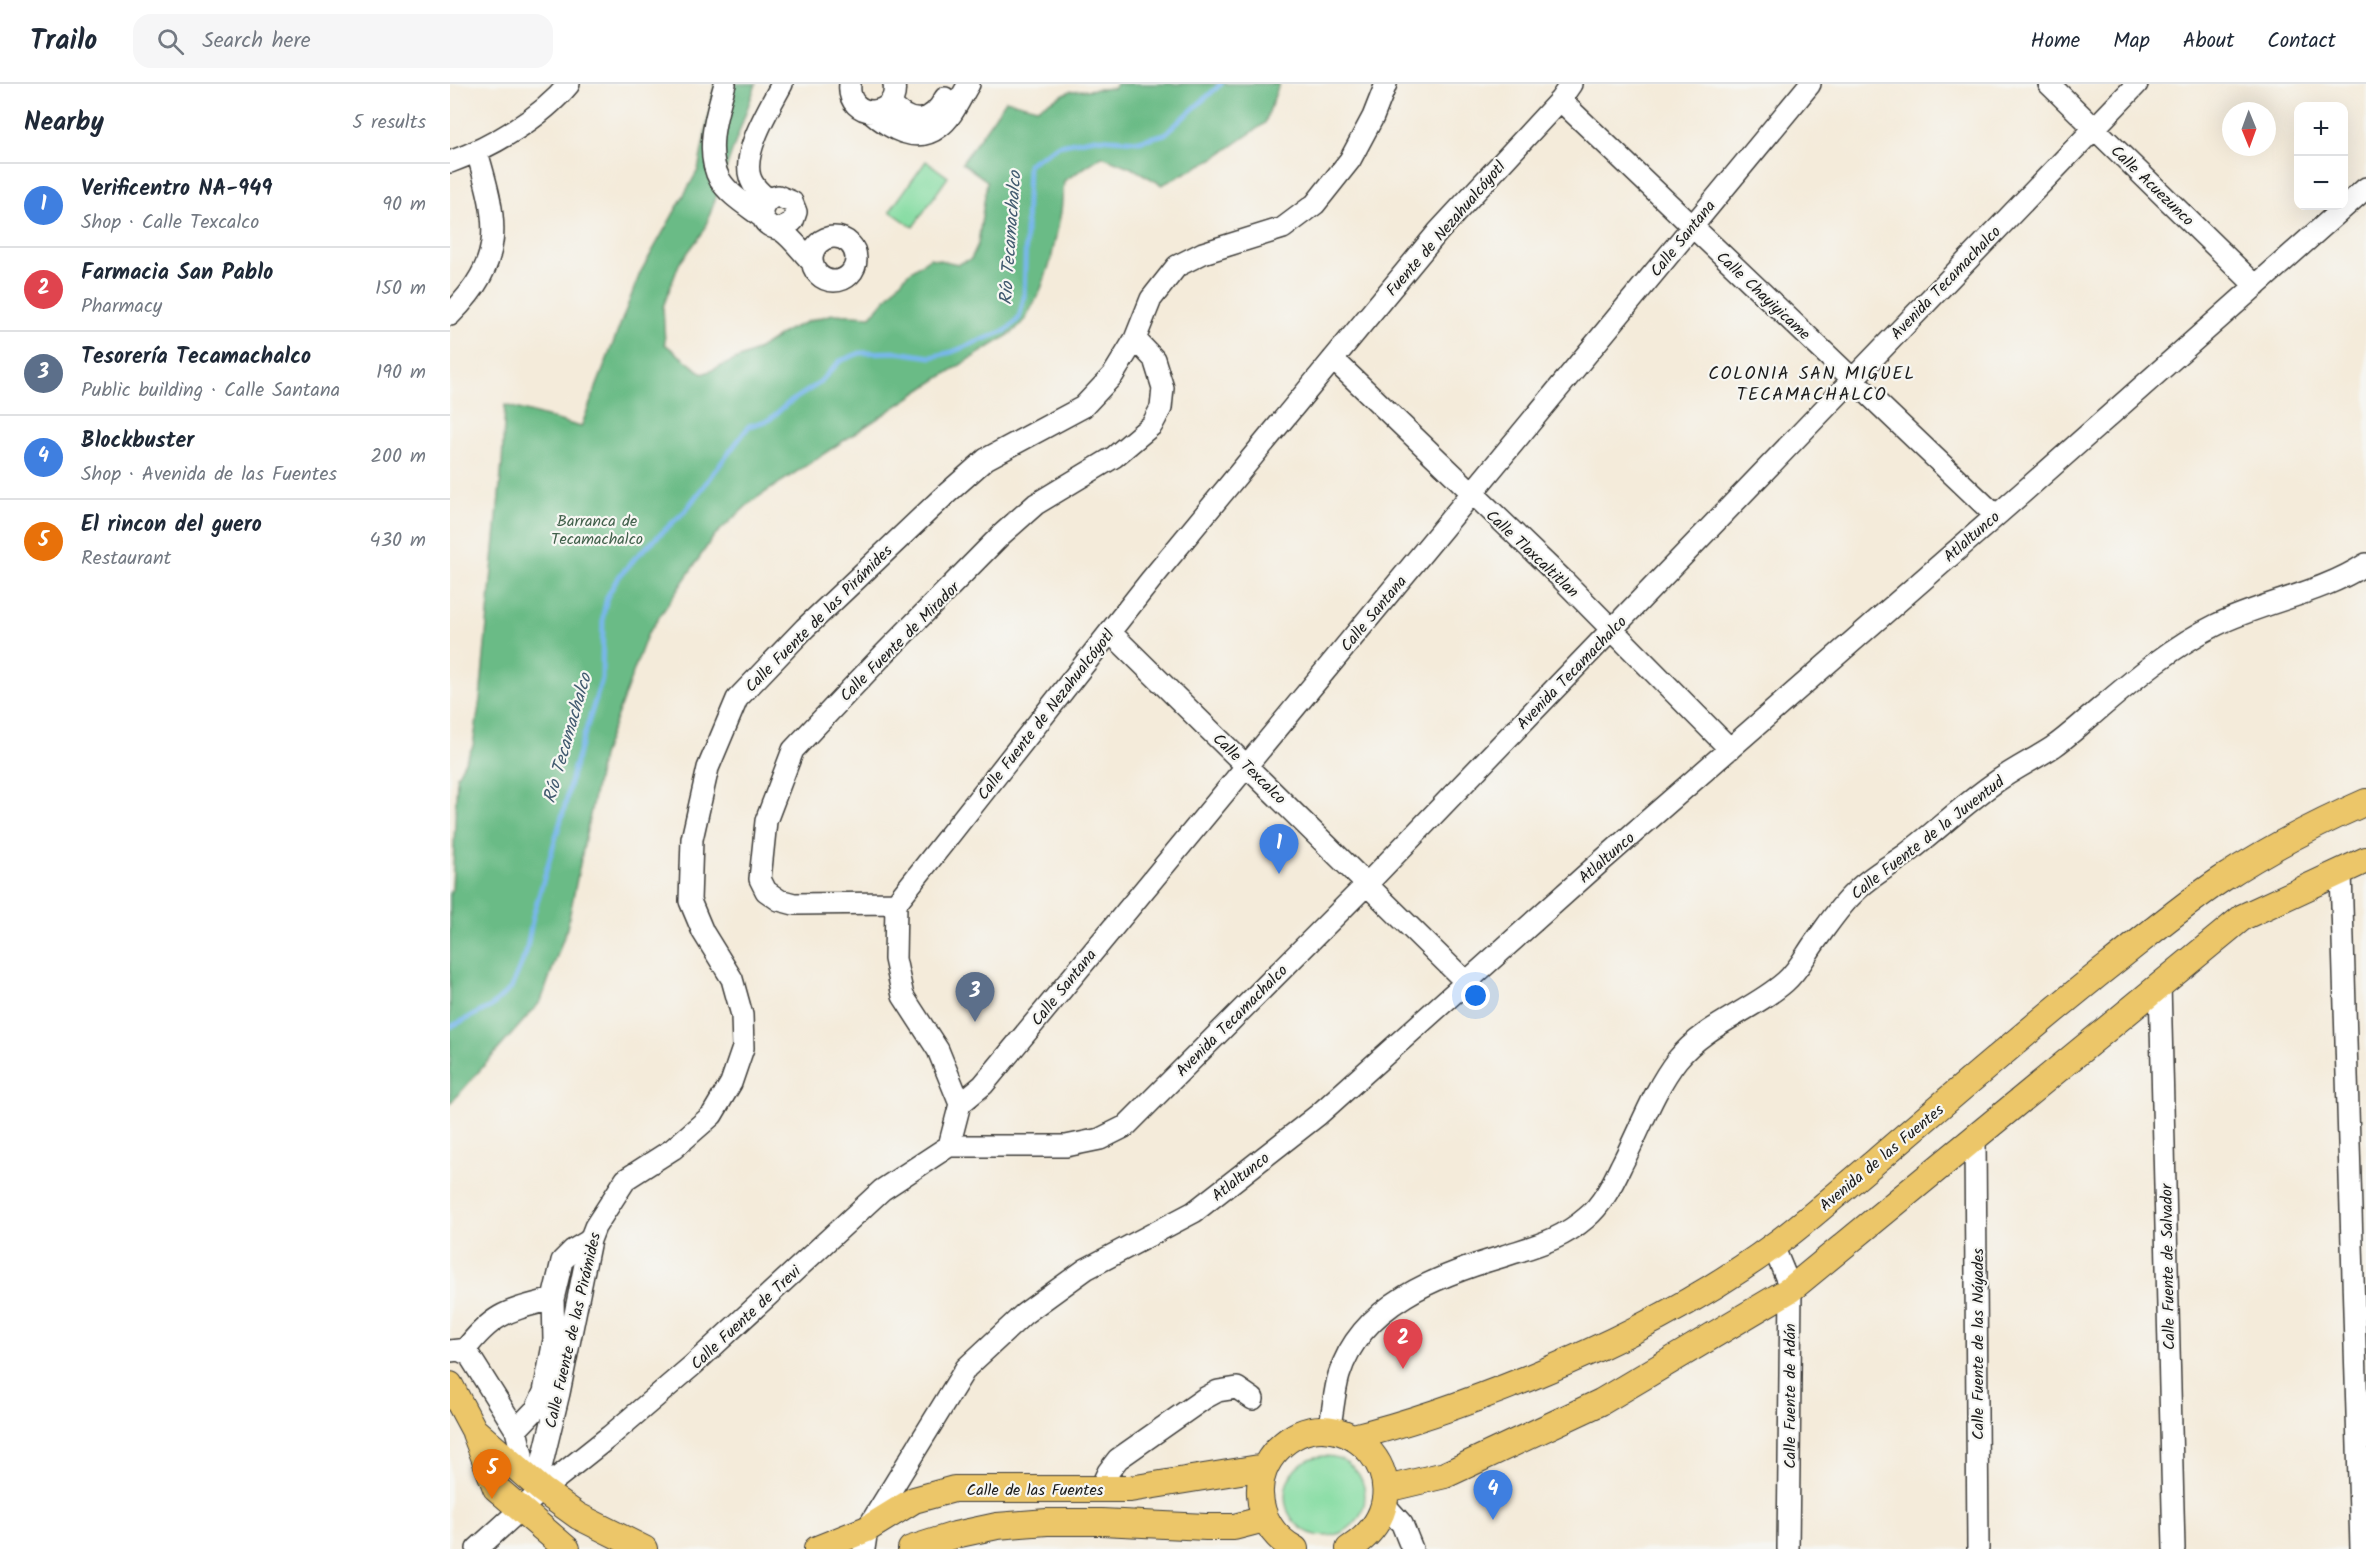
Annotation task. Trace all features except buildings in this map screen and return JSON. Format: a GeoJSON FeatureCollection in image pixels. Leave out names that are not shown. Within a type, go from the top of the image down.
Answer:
{"type":"FeatureCollection","features":[{"type":"Feature","properties":{"kind":"main road","name":"Avenida de las Fuentes"},"geometry":{"type":"LineString","coordinates":[[1353,1437],[1467,1404],[1626,1336],[1685,1303],[1773,1246],[2069,997],[2184,906],[2258,856],[2333,816],[2366,802]]}},
{"type":"Feature","properties":{"kind":"main road"},"geometry":{"type":"LineString","coordinates":[[1385,1497],[1445,1475],[1600,1402],[1791,1289],[2243,917],[2366,860]]}},
{"type":"Feature","properties":{"kind":"main road"},"geometry":{"type":"LineString","coordinates":[[450,1384],[474,1430],[496,1488],[567,1549]]}},
{"type":"Feature","properties":{"kind":"main road"},"geometry":{"type":"LineString","coordinates":[[474,1430],[533,1482],[578,1516],[644,1549]]}},
{"type":"Feature","properties":{"kind":"main road"},"geometry":{"type":"LineString","coordinates":[[1295,1549],[1266,1532],[1260,1493],[1265,1467],[1284,1443],[1313,1430],[1329,1430],[1353,1437],[1372,1454],[1384,1477],[1385,1497],[1378,1523],[1365,1539],[1349,1549]]}},
{"type":"Feature","properties":{"kind":"main road","name":"Calle de las Fuentes"},"geometry":{"type":"LineString","coordinates":[[823,1548],[865,1539],[914,1500],[954,1489],[1130,1489],[1265,1467]]}},
{"type":"Feature","properties":{"kind":"main road","name":"Calle de las Fuentes"},"geometry":{"type":"LineString","coordinates":[[911,1549],[955,1535],[997,1526],[1047,1522],[1234,1527],[1266,1532]]}},
{"type":"Feature","properties":{"kind":"street"},"geometry":{"type":"LineString","coordinates":[[450,162],[477,152],[553,104],[569,84]]}},
{"type":"Feature","properties":{"kind":"street"},"geometry":{"type":"LineString","coordinates":[[725,84],[716,114],[713,153],[716,169],[720,180],[731,192],[765,208]]}},
{"type":"Feature","properties":{"kind":"street"},"geometry":{"type":"LineString","coordinates":[[765,208],[778,195],[792,202],[815,252],[781,229],[767,225],[765,208],[751,180],[748,161],[759,129],[782,84]]}},
{"type":"Feature","properties":{"kind":"street"},"geometry":{"type":"LineString","coordinates":[[890,94],[903,116],[917,120],[924,119],[938,109],[952,84]]}},
{"type":"Feature","properties":{"kind":"street"},"geometry":{"type":"LineString","coordinates":[[890,94],[895,130],[917,135],[929,133],[947,119],[969,84]]}},
{"type":"Feature","properties":{"kind":"street","name":"Calle Fuente de las Pirámides"},"geometry":{"type":"LineString","coordinates":[[533,1482],[558,1393],[590,1240],[595,1227],[626,1179],[673,1149],[712,1115],[731,1083],[742,1048],[742,1015],[732,979],[703,932],[690,901],[692,839],[708,768],[737,699],[805,628],[986,459],[1083,407],[1113,375],[1135,339],[1151,299],[1177,266],[1203,253],[1283,228],[1316,204],[1350,160],[1373,117],[1386,84]]}},
{"type":"Feature","properties":{"kind":"street","name":"Calle Santana"},"geometry":{"type":"LineString","coordinates":[[960,1104],[983,1085],[1810,84]]}},
{"type":"Feature","properties":{"kind":"street","name":"Calle Acuezunco"},"geometry":{"type":"LineString","coordinates":[[2049,84],[2256,286]]}},
{"type":"Feature","properties":{"kind":"street","name":"Avenida Tecamachalco"},"geometry":{"type":"LineString","coordinates":[[949,1146],[1066,1146],[1100,1138],[1126,1126],[1366,884],[2137,84]]}},
{"type":"Feature","properties":{"kind":"street"},"geometry":{"type":"LineString","coordinates":[[848,85],[853,101],[864,110],[890,94]]}},
{"type":"Feature","properties":{"kind":"street","name":"Calle Chayiyicame"},"geometry":{"type":"LineString","coordinates":[[1566,92],[1692,227],[1995,515]]}},
{"type":"Feature","properties":{"kind":"street","name":"Fuente de Nezahualcóyotl"},"geometry":{"type":"LineString","coordinates":[[1333,359],[1438,232],[1566,92]]}},
{"type":"Feature","properties":{"kind":"street"},"geometry":{"type":"LineString","coordinates":[[450,315],[472,294],[490,260],[494,223],[488,188],[477,152]]}},
{"type":"Feature","properties":{"kind":"street","name":"Atlaltunco"},"geometry":{"type":"LineString","coordinates":[[865,1539],[966,1368],[1024,1314],[1086,1269],[1194,1212],[1318,1116],[1466,981],[2366,188]]}},
{"type":"Feature","properties":{"kind":"street"},"geometry":{"type":"LineString","coordinates":[[781,229],[793,221],[796,212]]}},
{"type":"Feature","properties":{"kind":"street","name":"Calle Fuente de Mirador"},"geometry":{"type":"LineString","coordinates":[[896,903],[794,904],[779,900],[766,891],[760,879],[766,821],[794,750],[883,655],[1001,536],[1036,504],[1114,458],[1152,425],[1161,408],[1163,388],[1154,359],[1135,339]]}},
{"type":"Feature","properties":{"kind":"street","name":"Calle Tlaxcaltitlan"},"geometry":{"type":"LineString","coordinates":[[1333,359],[1613,629],[1730,749]]}},
{"type":"Feature","properties":{"kind":"street","name":"Calle Fuente de Nezahualcóyotl"},"geometry":{"type":"LineString","coordinates":[[896,903],[1110,632],[1333,359]]}},
{"type":"Feature","properties":{"kind":"street","name":"Calle Fuente de la Juventud"},"geometry":{"type":"LineString","coordinates":[[1329,1430],[1338,1377],[1349,1351],[1365,1328],[1394,1303],[1420,1287],[1482,1263],[1539,1246],[1568,1233],[1590,1215],[1608,1192],[1659,1090],[1677,1060],[1699,1039],[1784,983],[1799,968],[1813,945],[1853,893],[1874,875],[1904,855],[1992,784],[2053,747],[2147,668],[2177,646],[2216,624],[2254,608],[2285,600],[2327,584],[2366,564]]}},
{"type":"Feature","properties":{"kind":"street","name":"Calle Texcalco"},"geometry":{"type":"LineString","coordinates":[[1110,632],[1466,981]]}},
{"type":"Feature","properties":{"kind":"street"},"geometry":{"type":"LineString","coordinates":[[2341,872],[2362,1548]]}},
{"type":"Feature","properties":{"kind":"street"},"geometry":{"type":"LineString","coordinates":[[896,903],[895,959],[903,996],[938,1050],[960,1104],[949,1146]]}},
{"type":"Feature","properties":{"kind":"street","name":"Calle Fuente de Salvador"},"geometry":{"type":"LineString","coordinates":[[2160,984],[2174,1549]]}},
{"type":"Feature","properties":{"kind":"street","name":"Calle Fuente de las Náyades"},"geometry":{"type":"LineString","coordinates":[[1975,1139],[1978,1549]]}},
{"type":"Feature","properties":{"kind":"street","name":"Calle Fuente de Trevi"},"geometry":{"type":"LineString","coordinates":[[477,1549],[520,1509],[533,1482],[610,1436],[693,1365],[882,1190],[949,1146]]}},
{"type":"Feature","properties":{"kind":"street"},"geometry":{"type":"LineString","coordinates":[[516,1430],[536,1409],[544,1392],[554,1340],[553,1299],[562,1261],[573,1250],[590,1240]]}},
{"type":"Feature","properties":{"kind":"street","name":"Calle Fuente de Adán"},"geometry":{"type":"LineString","coordinates":[[1773,1246],[1791,1289],[1788,1549]]}},
{"type":"Feature","properties":{"kind":"street"},"geometry":{"type":"LineString","coordinates":[[533,1482],[522,1455],[516,1430],[469,1355],[455,1348],[504,1312],[553,1299]]}},
{"type":"Feature","properties":{"kind":"street"},"geometry":{"type":"LineString","coordinates":[[1100,1489],[1118,1458],[1205,1398],[1218,1391],[1237,1388],[1253,1399]]}},
{"type":"Feature","properties":{"kind":"street"},"geometry":{"type":"LineString","coordinates":[[1385,1497],[1402,1524],[1412,1549]]}},
{"type":"Feature","properties":{"kind":"green space","name":"Barranca de Tecamachalco"},"geometry":{"type":"Polygon","coordinates":[[[715,84],[756,84],[704,231],[679,264],[663,307],[665,344],[703,374],[754,352],[788,330],[809,321],[833,314],[871,316],[907,274],[930,258],[958,264],[971,259],[978,244],[987,181],[962,163],[1006,100],[1037,108],[1070,91],[1114,88],[1117,84],[1279,84],[1265,123],[1216,157],[1162,185],[1134,169],[1102,156],[1064,181],[1061,212],[1051,260],[1041,289],[1025,320],[1012,333],[752,501],[714,536],[647,635],[602,756],[567,928],[541,1001],[450,1104],[450,891],[452,891],[457,776],[473,746],[480,699],[502,464],[505,405],[581,427],[640,273],[698,170],[715,84]]]}},
{"type":"Feature","properties":{"kind":"green space"},"geometry":{"type":"Polygon","coordinates":[[[926,161],[948,177],[913,227],[890,211],[926,161]]]}},
{"type":"Feature","properties":{"kind":"green space"},"geometry":{"type":"Polygon","coordinates":[[[1317,1456],[1333,1456],[1354,1467],[1365,1488],[1365,1504],[1354,1525],[1333,1536],[1317,1536],[1303,1530],[1291,1518],[1285,1504],[1285,1488],[1291,1474],[1303,1462],[1317,1456]]]}},
{"type":"Feature","properties":{"kind":"waterway","name":"Río Tecamachalco"},"geometry":{"type":"LineString","coordinates":[[450,1027],[492,1006],[511,988],[526,953],[533,916],[572,774],[602,679],[603,615],[607,597],[617,579],[636,557],[685,511],[749,426],[769,420],[787,404],[818,384],[840,361],[860,353],[897,352],[931,357],[952,352],[1007,330],[1019,318],[1024,298],[1028,164],[1059,145],[1095,138],[1139,141],[1165,134],[1221,84]]}},
{"type":"Feature","properties":{"kind":"place","name":"Verificentro NA-949"},"geometry":{"type":"Point","coordinates":[1279,874]}},
{"type":"Feature","properties":{"kind":"place","name":"Tesorería Tecamachalco"},"geometry":{"type":"Point","coordinates":[975,1022]}},
{"type":"Feature","properties":{"kind":"place","name":"Farmacia San Pablo"},"geometry":{"type":"Point","coordinates":[1403,1369]}},
{"type":"Feature","properties":{"kind":"place","name":"El rincon del guero"},"geometry":{"type":"Point","coordinates":[492,1499]}},
{"type":"Feature","properties":{"kind":"place","name":"Blockbuster"},"geometry":{"type":"Point","coordinates":[1493,1520]}},
{"type":"Feature","properties":{"kind":"district","name":"COLONIA SAN MIGUEL TECAMACHALCO"},"geometry":{"type":"Point","coordinates":[1812,383]}}]}
